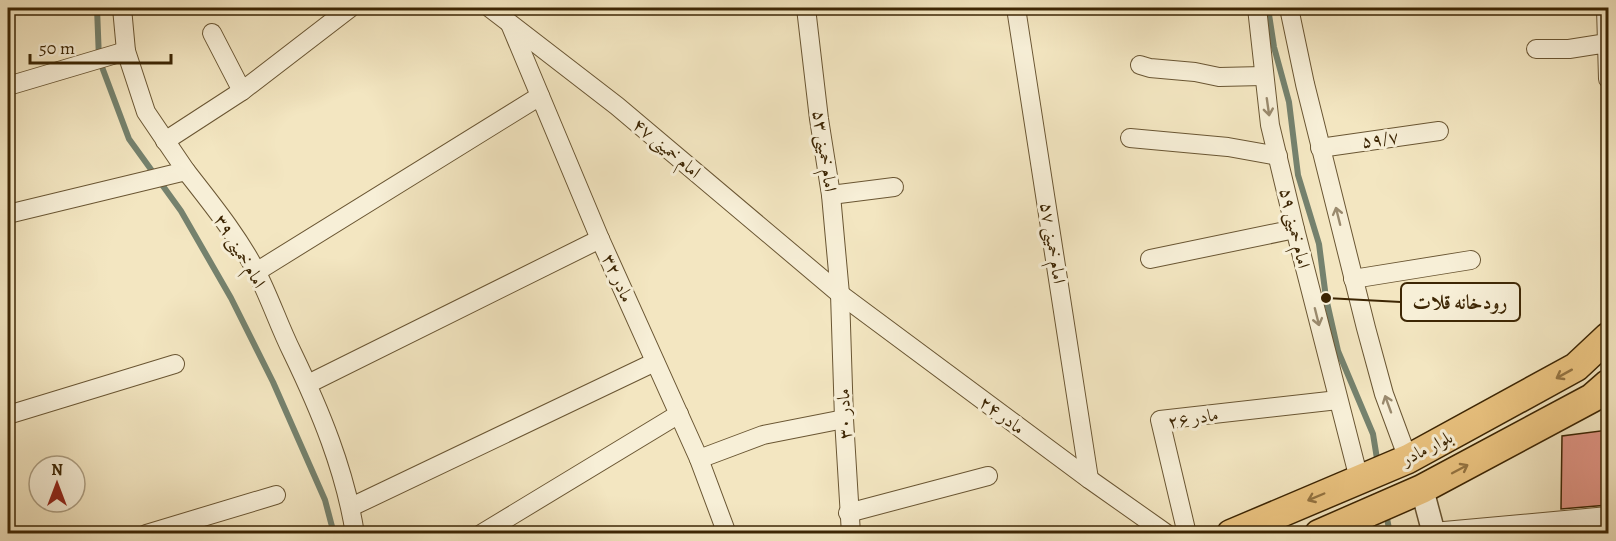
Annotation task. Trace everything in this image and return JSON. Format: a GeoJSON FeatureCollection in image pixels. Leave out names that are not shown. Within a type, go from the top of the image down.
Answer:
{"type":"FeatureCollection","features":[{"type":"Feature","properties":{"kind":"main road","name":"بلوار مادر"},"geometry":{"type":"LineString","coordinates":[[1232,534],[1402,462],[1576,367],[1608,337]]}},
{"type":"Feature","properties":{"kind":"main road","name":"بلوار مادر"},"geometry":{"type":"LineString","coordinates":[[1319,534],[1415,492],[1592,398],[1608,384]]}},
{"type":"Feature","properties":{"kind":"street","name":"امام خمینی ۳۹"},"geometry":{"type":"LineString","coordinates":[[122,8],[126,51],[146,112],[186,171],[219,214],[256,272],[308,384],[338,461],[356,534]]}},
{"type":"Feature","properties":{"kind":"street"},"geometry":{"type":"LineString","coordinates":[[165,141],[242,91],[350,8]]}},
{"type":"Feature","properties":{"kind":"street","name":"امام خمینی ۴۷"},"geometry":{"type":"LineString","coordinates":[[490,8],[617,106],[840,294]]}},
{"type":"Feature","properties":{"kind":"street","name":"امام خمینی ۵۳"},"geometry":{"type":"LineString","coordinates":[[806,8],[819,119],[831,195],[840,294]]}},
{"type":"Feature","properties":{"kind":"street","name":"امام خمینی ۵۷"},"geometry":{"type":"LineString","coordinates":[[1016,8],[1089,479]]}},
{"type":"Feature","properties":{"kind":"street","name":"امام خمینی ۵۹"},"geometry":{"type":"LineString","coordinates":[[1257,8],[1270,125],[1338,400],[1364,477]]}},
{"type":"Feature","properties":{"kind":"street"},"geometry":{"type":"LineString","coordinates":[[1289,8],[1320,148],[1402,462]]}},
{"type":"Feature","properties":{"kind":"street"},"geometry":{"type":"LineString","coordinates":[[1606,8],[1608,79]]}},
{"type":"Feature","properties":{"kind":"street","name":"مادر ۳۲"},"geometry":{"type":"LineString","coordinates":[[509,22],[600,239],[699,459],[728,534]]}},
{"type":"Feature","properties":{"kind":"street"},"geometry":{"type":"LineString","coordinates":[[212,33],[242,91]]}},
{"type":"Feature","properties":{"kind":"street"},"geometry":{"type":"LineString","coordinates":[[1536,49],[1569,49],[1608,43]]}},
{"type":"Feature","properties":{"kind":"street"},"geometry":{"type":"LineString","coordinates":[[8,86],[126,51]]}},
{"type":"Feature","properties":{"kind":"street"},"geometry":{"type":"LineString","coordinates":[[1140,65],[1219,77],[1263,76]]}},
{"type":"Feature","properties":{"kind":"street"},"geometry":{"type":"LineString","coordinates":[[256,272],[540,96]]}},
{"type":"Feature","properties":{"kind":"street","name":"۵۹/۷"},"geometry":{"type":"LineString","coordinates":[[1320,148],[1439,131]]}},
{"type":"Feature","properties":{"kind":"street"},"geometry":{"type":"LineString","coordinates":[[1130,138],[1228,147],[1278,156]]}},
{"type":"Feature","properties":{"kind":"street"},"geometry":{"type":"LineString","coordinates":[[8,214],[186,171]]}},
{"type":"Feature","properties":{"kind":"street"},"geometry":{"type":"LineString","coordinates":[[831,195],[894,187]]}},
{"type":"Feature","properties":{"kind":"street"},"geometry":{"type":"LineString","coordinates":[[1150,259],[1295,230]]}},
{"type":"Feature","properties":{"kind":"street"},"geometry":{"type":"LineString","coordinates":[[308,384],[600,239]]}},
{"type":"Feature","properties":{"kind":"street"},"geometry":{"type":"LineString","coordinates":[[1353,279],[1471,260]]}},
{"type":"Feature","properties":{"kind":"street","name":"مادر ۲۴"},"geometry":{"type":"LineString","coordinates":[[840,294],[1089,479],[1167,534]]}},
{"type":"Feature","properties":{"kind":"street","name":"مادر ۳۰"},"geometry":{"type":"LineString","coordinates":[[840,294],[843,419],[851,534]]}},
{"type":"Feature","properties":{"kind":"street"},"geometry":{"type":"LineString","coordinates":[[351,507],[655,362]]}},
{"type":"Feature","properties":{"kind":"street"},"geometry":{"type":"LineString","coordinates":[[8,415],[175,364]]}},
{"type":"Feature","properties":{"kind":"street","name":"مادر ۲۶"},"geometry":{"type":"LineString","coordinates":[[1187,534],[1160,420],[1338,400]]}},
{"type":"Feature","properties":{"kind":"street"},"geometry":{"type":"LineString","coordinates":[[481,534],[679,414]]}},
{"type":"Feature","properties":{"kind":"street"},"geometry":{"type":"LineString","coordinates":[[699,459],[763,435],[843,419]]}},
{"type":"Feature","properties":{"kind":"street"},"geometry":{"type":"LineString","coordinates":[[848,513],[988,476]]}},
{"type":"Feature","properties":{"kind":"street"},"geometry":{"type":"LineString","coordinates":[[1415,492],[1433,533],[1608,516]]}},
{"type":"Feature","properties":{"kind":"street"},"geometry":{"type":"LineString","coordinates":[[146,534],[276,495]]}},
{"type":"Feature","properties":{"kind":"building"},"geometry":{"type":"Polygon","coordinates":[[[1608,430],[1608,505],[1561,509],[1562,436],[1608,430]]]}},
{"type":"Feature","properties":{"kind":"waterway"},"geometry":{"type":"LineString","coordinates":[[97,8],[99,59],[129,139],[181,211],[231,298],[273,382],[325,500],[334,534]]}},
{"type":"Feature","properties":{"kind":"waterway"},"geometry":{"type":"LineString","coordinates":[[1268,8],[1274,47],[1289,102],[1298,175],[1319,244],[1326,298],[1338,351],[1373,434],[1378,465]]}},
{"type":"Feature","properties":{"kind":"waterway"},"geometry":{"type":"LineString","coordinates":[[1386,513],[1390,534]]}},
{"type":"Feature","properties":{"kind":"place","name":"رودخانه قلات"},"geometry":{"type":"Point","coordinates":[1326,298]}}]}
